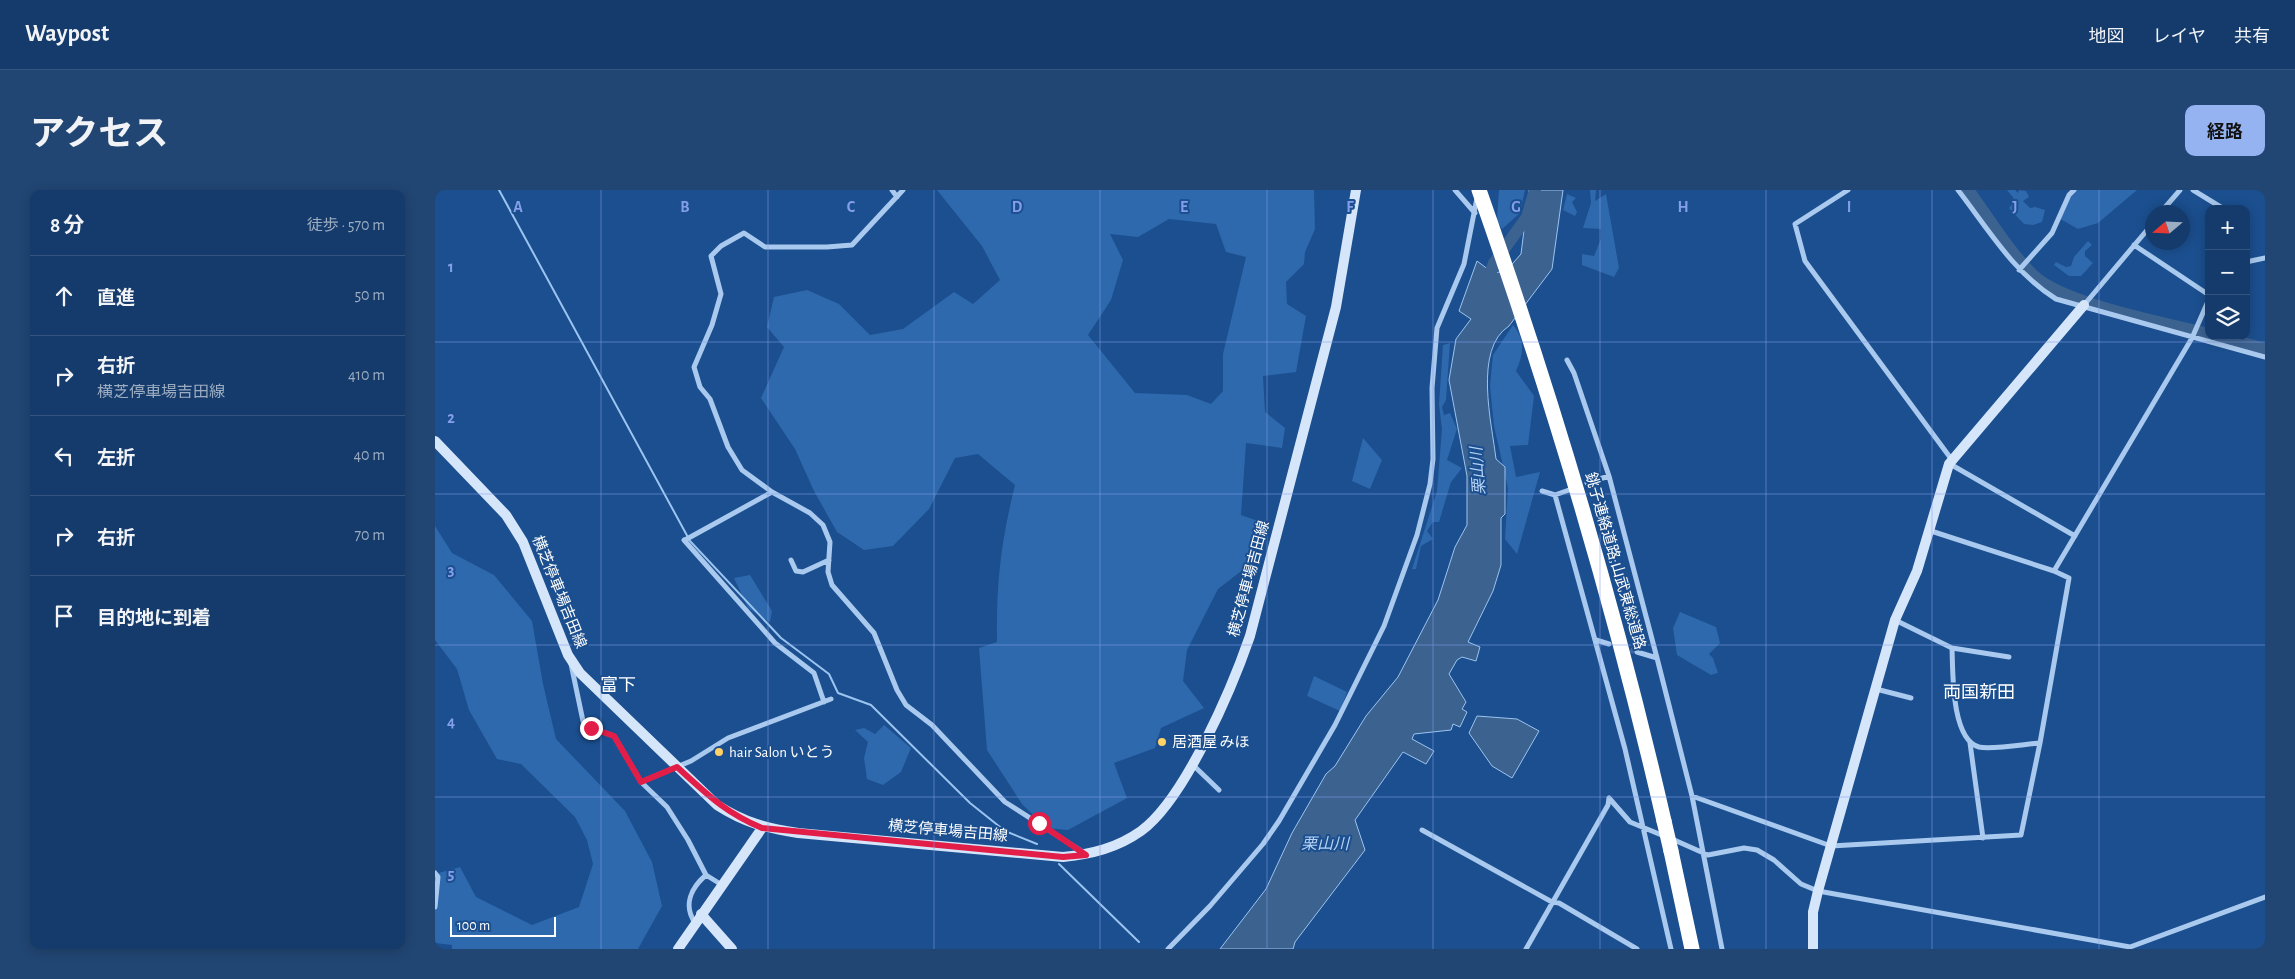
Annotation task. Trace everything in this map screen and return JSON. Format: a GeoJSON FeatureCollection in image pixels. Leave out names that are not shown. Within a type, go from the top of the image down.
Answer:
{"type":"FeatureCollection","features":[{"type":"Feature","properties":{"kind":"highway","name":"銚子連絡道路;山武東総道路"},"geometry":{"type":"LineString","coordinates":[[1478,190],[1564,442],[1618,633],[1664,820],[1692,949]]}},
{"type":"Feature","properties":{"kind":"main road","name":"横芝停車場吉田線"},"geometry":{"type":"LineString","coordinates":[[435,441],[514,525],[523,542],[571,660],[584,677],[717,805],[732,815],[762,828],[1063,857],[1086,855],[1120,844],[1143,830],[1163,810],[1192,764],[1231,688],[1250,636],[1336,307],[1356,190]]}},
{"type":"Feature","properties":{"kind":"main road"},"geometry":{"type":"LineString","coordinates":[[1813,949],[1813,912],[1818,891],[1895,620],[1917,571],[1931,532],[1951,462],[2085,304]]}},
{"type":"Feature","properties":{"kind":"main road"},"geometry":{"type":"LineString","coordinates":[[678,949],[762,828]]}},
{"type":"Feature","properties":{"kind":"main road"},"geometry":{"type":"LineString","coordinates":[[698,918],[732,949]]}},
{"type":"Feature","properties":{"kind":"street"},"geometry":{"type":"LineString","coordinates":[[892,190],[897,197]]}},
{"type":"Feature","properties":{"kind":"street"},"geometry":{"type":"LineString","coordinates":[[903,190],[852,245],[765,247],[744,233],[721,246],[711,256],[721,294],[712,326],[694,367],[695,374],[700,387],[710,399],[736,462],[749,476],[772,492],[810,513],[823,525],[830,542],[828,572],[832,585],[874,633],[905,705],[932,725],[1005,802],[1086,855]]}},
{"type":"Feature","properties":{"kind":"street"},"geometry":{"type":"LineString","coordinates":[[1455,190],[1475,213]]}},
{"type":"Feature","properties":{"kind":"street"},"geometry":{"type":"LineString","coordinates":[[1168,949],[1216,900],[1263,844],[1279,821],[1335,725],[1384,626],[1417,535],[1430,484],[1433,459],[1432,388],[1437,328],[1464,264],[1478,190]]}},
{"type":"Feature","properties":{"kind":"street"},"geometry":{"type":"LineString","coordinates":[[1848,190],[1795,224],[1801,253],[1951,462],[2075,536]]}},
{"type":"Feature","properties":{"kind":"street"},"geometry":{"type":"LineString","coordinates":[[1958,190],[2019,270],[2037,288],[2056,299],[2085,304],[2192,338],[2265,357]]}},
{"type":"Feature","properties":{"kind":"street"},"geometry":{"type":"LineString","coordinates":[[2019,270],[2039,250],[2052,233],[2069,195],[2075,190]]}},
{"type":"Feature","properties":{"kind":"street"},"geometry":{"type":"LineString","coordinates":[[2167,205],[2180,190]]}},
{"type":"Feature","properties":{"kind":"street"},"geometry":{"type":"LineString","coordinates":[[2193,190],[2217,205]]}},
{"type":"Feature","properties":{"kind":"street"},"geometry":{"type":"LineString","coordinates":[[2085,304],[2145,233]]}},
{"type":"Feature","properties":{"kind":"street"},"geometry":{"type":"LineString","coordinates":[[2134,246],[2206,295]]}},
{"type":"Feature","properties":{"kind":"street"},"geometry":{"type":"LineString","coordinates":[[2250,261],[2265,258]]}},
{"type":"Feature","properties":{"kind":"street"},"geometry":{"type":"LineString","coordinates":[[2054,571],[2192,338],[2205,307]]}},
{"type":"Feature","properties":{"kind":"street"},"geometry":{"type":"LineString","coordinates":[[1567,360],[1575,373],[1609,476],[1657,658],[1692,796],[1722,949]]}},
{"type":"Feature","properties":{"kind":"street"},"geometry":{"type":"LineString","coordinates":[[1587,483],[1609,476]]}},
{"type":"Feature","properties":{"kind":"street"},"geometry":{"type":"LineString","coordinates":[[1542,491],[1555,494],[1569,490]]}},
{"type":"Feature","properties":{"kind":"street"},"geometry":{"type":"LineString","coordinates":[[772,492],[687,539],[775,643],[814,673],[824,702]]}},
{"type":"Feature","properties":{"kind":"street"},"geometry":{"type":"LineString","coordinates":[[1555,494],[1596,640],[1644,826],[1671,949]]}},
{"type":"Feature","properties":{"kind":"street"},"geometry":{"type":"LineString","coordinates":[[1692,796],[1831,846],[2021,835],[2040,743],[2069,577],[1931,532]]}},
{"type":"Feature","properties":{"kind":"street"},"geometry":{"type":"LineString","coordinates":[[791,560],[797,571],[803,572],[829,560]]}},
{"type":"Feature","properties":{"kind":"street"},"geometry":{"type":"LineString","coordinates":[[1895,620],[1952,648],[2009,657]]}},
{"type":"Feature","properties":{"kind":"street"},"geometry":{"type":"LineString","coordinates":[[1596,640],[1609,644]]}},
{"type":"Feature","properties":{"kind":"street"},"geometry":{"type":"LineString","coordinates":[[1952,648],[1956,712],[1965,737],[1970,743],[1980,747],[2040,743]]}},
{"type":"Feature","properties":{"kind":"street"},"geometry":{"type":"LineString","coordinates":[[1637,652],[1657,658]]}},
{"type":"Feature","properties":{"kind":"street"},"geometry":{"type":"LineString","coordinates":[[571,660],[583,721],[591,728],[614,736],[641,782],[667,808],[688,840],[706,876],[722,885]]}},
{"type":"Feature","properties":{"kind":"street"},"geometry":{"type":"LineString","coordinates":[[1876,689],[1911,698]]}},
{"type":"Feature","properties":{"kind":"street"},"geometry":{"type":"LineString","coordinates":[[641,782],[677,767],[728,738],[831,699]]}},
{"type":"Feature","properties":{"kind":"street"},"geometry":{"type":"LineString","coordinates":[[1970,743],[1983,838]]}},
{"type":"Feature","properties":{"kind":"street"},"geometry":{"type":"LineString","coordinates":[[1192,764],[1219,790]]}},
{"type":"Feature","properties":{"kind":"street"},"geometry":{"type":"LineString","coordinates":[[1526,949],[1608,805],[1609,798],[1630,822],[1644,826],[1702,854],[1713,855],[1744,848],[1757,850],[1774,860],[1801,884],[1818,891],[2130,947],[2265,897]]}},
{"type":"Feature","properties":{"kind":"street"},"geometry":{"type":"LineString","coordinates":[[1421,830],[1552,902],[1559,903],[1637,949]]}},
{"type":"Feature","properties":{"kind":"street"},"geometry":{"type":"LineString","coordinates":[[435,873],[438,878],[435,907]]}},
{"type":"Feature","properties":{"kind":"street"},"geometry":{"type":"LineString","coordinates":[[698,918],[689,914],[690,894],[697,883],[706,876]]}},
{"type":"Feature","properties":{"kind":"shaded area"},"geometry":{"type":"Polygon","coordinates":[[[937,190],[1314,190],[1315,229],[1305,252],[1304,264],[1286,282],[1287,304],[1306,316],[1296,372],[1263,376],[1265,412],[1285,428],[1282,448],[1246,443],[1241,515],[1261,522],[1244,569],[1218,589],[1187,650],[1183,681],[1204,708],[1161,728],[1155,748],[1114,763],[1127,798],[1068,830],[1046,828],[1022,804],[987,750],[979,648],[997,642],[997,601],[1000,563],[1015,485],[978,454],[955,458],[929,509],[893,546],[864,550],[837,532],[814,491],[795,449],[761,398],[784,347],[767,327],[774,297],[807,290],[839,304],[870,335],[903,329],[954,292],[973,304],[1000,280],[982,246],[937,190]],[[1169,219],[1138,237],[1110,234],[1123,260],[1111,300],[1088,335],[1135,393],[1187,395],[1211,404],[1223,391],[1223,354],[1246,257],[1226,252],[1216,224],[1169,219]]]}},
{"type":"Feature","properties":{"kind":"shaded area"},"geometry":{"type":"Polygon","coordinates":[[[1499,190],[1525,190],[1520,213],[1502,229],[1497,220],[1499,190]]]}},
{"type":"Feature","properties":{"kind":"shaded area"},"geometry":{"type":"Polygon","coordinates":[[[1590,190],[1596,190],[1595,201],[1606,194],[1619,268],[1614,277],[1582,265],[1582,254],[1594,256],[1601,239],[1601,229],[1583,228],[1591,203],[1590,190]]]}},
{"type":"Feature","properties":{"kind":"shaded area"},"geometry":{"type":"Polygon","coordinates":[[[2007,190],[2015,190],[2018,193],[2019,190],[2026,191],[2029,197],[2023,201],[2030,208],[2035,207],[2045,210],[2042,222],[2033,225],[2024,224],[2009,208],[2015,200],[2007,190]]]}},
{"type":"Feature","properties":{"kind":"shaded area"},"geometry":{"type":"Polygon","coordinates":[[[2071,190],[2137,190],[2098,223],[2078,229],[2057,217],[2071,190]]]}},
{"type":"Feature","properties":{"kind":"shaded area"},"geometry":{"type":"Polygon","coordinates":[[[1567,194],[1576,198],[1572,202],[1577,212],[1575,216],[1563,210],[1567,194]]]}},
{"type":"Feature","properties":{"kind":"shaded area"},"geometry":{"type":"Polygon","coordinates":[[[2088,241],[2092,245],[2085,251],[2085,256],[2093,263],[2081,276],[2069,276],[2054,265],[2056,262],[2066,267],[2071,266],[2074,257],[2088,241]]]}},
{"type":"Feature","properties":{"kind":"shaded area"},"geometry":{"type":"Polygon","coordinates":[[[1513,325],[1522,342],[1522,354],[1516,371],[1534,396],[1528,445],[1510,446],[1516,477],[1540,472],[1517,554],[1505,539],[1508,488],[1494,426],[1490,386],[1493,355],[1513,325]]]}},
{"type":"Feature","properties":{"kind":"shaded area"},"geometry":{"type":"Polygon","coordinates":[[[1450,343],[1446,400],[1442,407],[1444,415],[1450,413],[1457,429],[1447,460],[1462,468],[1451,482],[1439,522],[1433,522],[1427,531],[1433,539],[1421,546],[1416,569],[1412,569],[1437,491],[1442,429],[1439,404],[1443,345],[1450,343]]]}},
{"type":"Feature","properties":{"kind":"shaded area"},"geometry":{"type":"Polygon","coordinates":[[[1363,438],[1382,460],[1370,489],[1352,481],[1363,438]]]}},
{"type":"Feature","properties":{"kind":"shaded area"},"geometry":{"type":"Polygon","coordinates":[[[435,526],[452,553],[494,575],[532,621],[543,684],[556,739],[625,811],[652,862],[662,906],[638,949],[452,949],[452,945],[435,943],[435,874],[460,867],[476,897],[532,925],[579,907],[593,864],[587,840],[575,817],[521,764],[497,759],[469,710],[457,669],[435,640],[435,526]]]}},
{"type":"Feature","properties":{"kind":"shaded area"},"geometry":{"type":"Polygon","coordinates":[[[750,575],[772,611],[770,622],[748,608],[734,578],[750,575]]]}},
{"type":"Feature","properties":{"kind":"shaded area"},"geometry":{"type":"Polygon","coordinates":[[[1680,612],[1716,627],[1720,643],[1709,654],[1713,658],[1718,673],[1711,675],[1677,655],[1673,628],[1680,612]]]}},
{"type":"Feature","properties":{"kind":"shaded area"},"geometry":{"type":"Polygon","coordinates":[[[1314,676],[1347,692],[1340,711],[1307,696],[1314,676]]]}},
{"type":"Feature","properties":{"kind":"shaded area"},"geometry":{"type":"Polygon","coordinates":[[[884,725],[911,748],[901,772],[883,785],[867,779],[864,758],[868,742],[855,730],[864,728],[875,734],[884,725]]]}},
{"type":"Feature","properties":{"kind":"water","name":"栗山川"},"geometry":{"type":"Polygon","coordinates":[[[1529,190],[1563,190],[1552,269],[1509,326],[1498,337],[1491,352],[1487,388],[1496,459],[1505,467],[1505,514],[1501,518],[1501,565],[1493,591],[1468,642],[1480,647],[1476,661],[1462,657],[1457,660],[1449,674],[1466,702],[1462,709],[1467,712],[1460,727],[1453,724],[1451,730],[1414,734],[1412,739],[1434,751],[1426,764],[1403,752],[1355,820],[1365,850],[1295,942],[1293,949],[1220,949],[1266,889],[1292,833],[1326,774],[1335,766],[1366,716],[1398,677],[1438,600],[1455,547],[1467,525],[1467,476],[1449,380],[1456,339],[1471,319],[1459,311],[1477,261],[1493,273],[1506,271],[1521,254],[1529,190]]]}},
{"type":"Feature","properties":{"kind":"water"},"geometry":{"type":"Polygon","coordinates":[[[1477,716],[1517,719],[1539,731],[1512,778],[1492,766],[1469,733],[1477,716]]]}},
{"type":"Feature","properties":{"kind":"waterway"},"geometry":{"type":"LineString","coordinates":[[499,190],[690,541],[781,638],[829,674],[838,693],[871,705],[970,803],[1005,831],[1037,844]]}},
{"type":"Feature","properties":{"kind":"waterway","name":"栗山川"},"geometry":{"type":"LineString","coordinates":[[1486,286],[1494,263],[1527,217],[1535,190]]}},
{"type":"Feature","properties":{"kind":"waterway"},"geometry":{"type":"LineString","coordinates":[[1968,190],[2015,256],[2033,275],[2047,285],[2090,304],[2205,333]]}},
{"type":"Feature","properties":{"kind":"waterway"},"geometry":{"type":"LineString","coordinates":[[2232,340],[2265,349]]}},
{"type":"Feature","properties":{"kind":"waterway"},"geometry":{"type":"LineString","coordinates":[[1059,864],[1139,942]]}},
{"type":"Feature","properties":{"kind":"tunnel"},"geometry":{"type":"LineString","coordinates":[[1623,648],[1637,652]]}},
{"type":"Feature","properties":{"kind":"place","name":"居酒屋 みほ"},"geometry":{"type":"Point","coordinates":[1162,742]}},
{"type":"Feature","properties":{"kind":"place","name":"hair Salon いとう"},"geometry":{"type":"Point","coordinates":[719,752]}},
{"type":"Feature","properties":{"kind":"district","name":"富下"},"geometry":{"type":"Point","coordinates":[618,686]}},
{"type":"Feature","properties":{"kind":"district","name":"両国新田"},"geometry":{"type":"Point","coordinates":[1979,693]}},
{"type":"Feature","properties":{"kind":"route"},"geometry":{"type":"LineString","coordinates":[[591,728],[614,736],[641,782],[677,767],[717,805],[732,815],[762,828],[1063,857],[1086,855],[1083,851],[1039,823]]}}]}
